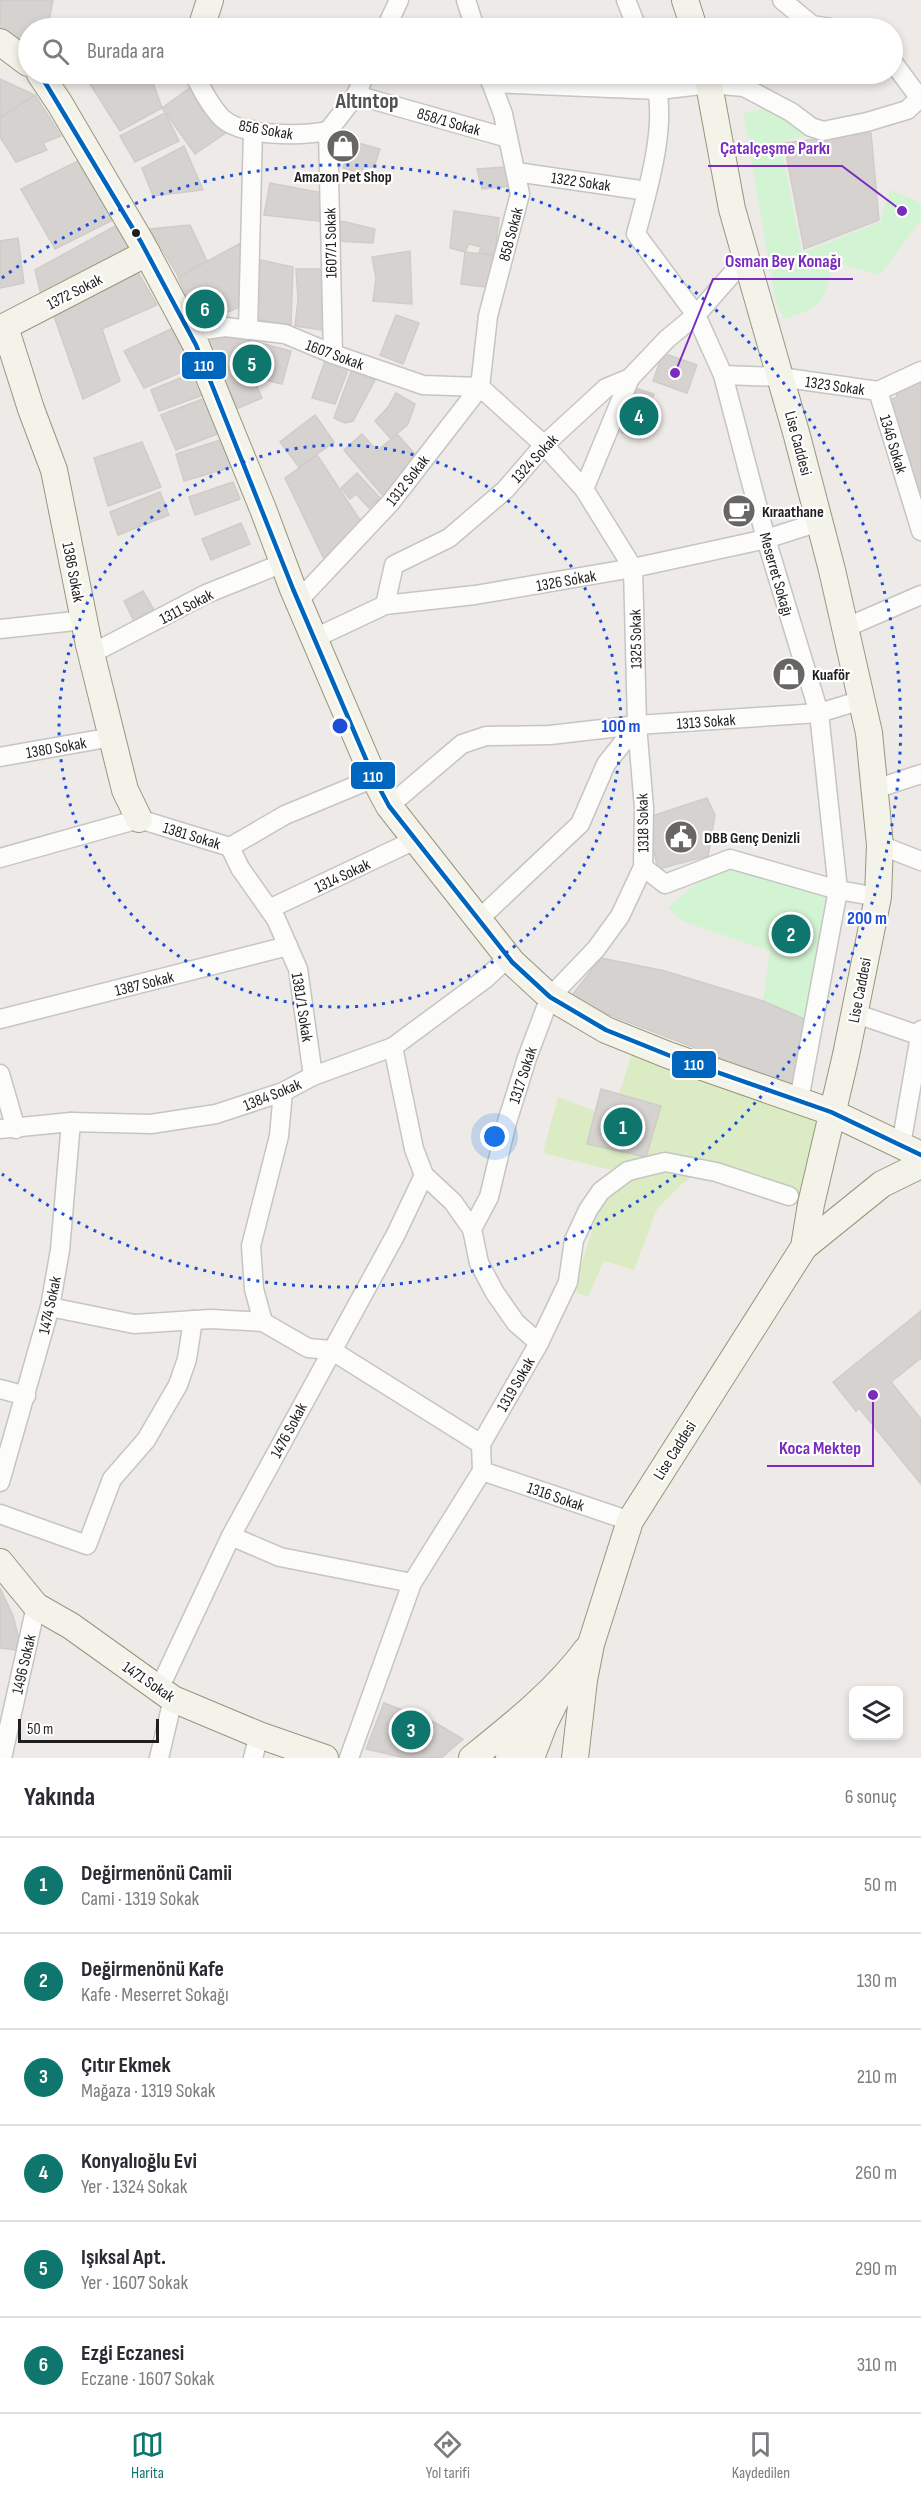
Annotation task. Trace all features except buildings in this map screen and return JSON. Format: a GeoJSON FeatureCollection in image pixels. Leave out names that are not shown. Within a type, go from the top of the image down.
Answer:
{"type":"FeatureCollection","features":[{"type":"Feature","properties":{"kind":"main road"},"geometry":{"type":"LineString","coordinates":[[204,18],[210,0]]}},
{"type":"Feature","properties":{"kind":"main road"},"geometry":{"type":"LineString","coordinates":[[685,0],[691,18]]}},
{"type":"Feature","properties":{"kind":"main road"},"geometry":{"type":"LineString","coordinates":[[0,42],[18,55]]}},
{"type":"Feature","properties":{"kind":"main road"},"geometry":{"type":"LineString","coordinates":[[48,84],[147,253],[190,332],[328,674],[374,778],[389,806],[478,920],[509,957],[550,996],[606,1030],[668,1055],[831,1112],[911,1150]]}},
{"type":"Feature","properties":{"kind":"main road","name":"Lise Caddesi"},"geometry":{"type":"LineString","coordinates":[[575,1758],[580,1708],[591,1644],[630,1521],[804,1247],[811,1204],[878,897],[880,845],[870,733],[819,522],[732,209],[709,84]]}},
{"type":"Feature","properties":{"kind":"main road","name":"1372 Sokak"},"geometry":{"type":"LineString","coordinates":[[3,328],[147,253]]}},
{"type":"Feature","properties":{"kind":"main road","name":"1386 Sokak"},"geometry":{"type":"LineString","coordinates":[[3,328],[54,470],[91,654],[125,790],[140,819]]}},
{"type":"Feature","properties":{"kind":"main road"},"geometry":{"type":"LineString","coordinates":[[804,1247],[882,1184],[921,1165]]}},
{"type":"Feature","properties":{"kind":"main road","name":"1471 Sokak"},"geometry":{"type":"LineString","coordinates":[[0,1562],[36,1606],[71,1626],[166,1694],[256,1747],[325,1758]]}},
{"type":"Feature","properties":{"kind":"main road"},"geometry":{"type":"LineString","coordinates":[[472,1758],[550,1691],[572,1669],[591,1644]]}},
{"type":"Feature","properties":{"kind":"main road"},"geometry":{"type":"LineString","coordinates":[[531,1758],[544,1724],[572,1669]]}},
{"type":"Feature","properties":{"kind":"main road"},"geometry":{"type":"LineString","coordinates":[[509,1758],[550,1691]]}},
{"type":"Feature","properties":{"kind":"main road"},"geometry":{"type":"LineString","coordinates":[[561,1758],[580,1708]]}},
{"type":"Feature","properties":{"kind":"street"},"geometry":{"type":"LineString","coordinates":[[391,18],[399,0]]}},
{"type":"Feature","properties":{"kind":"street"},"geometry":{"type":"LineString","coordinates":[[466,0],[472,18]]}},
{"type":"Feature","properties":{"kind":"street"},"geometry":{"type":"LineString","coordinates":[[626,0],[633,18]]}},
{"type":"Feature","properties":{"kind":"street"},"geometry":{"type":"LineString","coordinates":[[782,0],[804,18]]}},
{"type":"Feature","properties":{"kind":"street"},"geometry":{"type":"LineString","coordinates":[[730,84],[744,87],[791,112],[811,127],[823,131],[867,122],[907,110],[920,100],[903,76]]}},
{"type":"Feature","properties":{"kind":"street","name":"856 Sokak"},"geometry":{"type":"LineString","coordinates":[[199,84],[222,118],[234,125],[253,130],[306,135],[328,131]]}},
{"type":"Feature","properties":{"kind":"street"},"geometry":{"type":"LineString","coordinates":[[328,131],[356,95],[361,84]]}},
{"type":"Feature","properties":{"kind":"street","name":"858 Sokak"},"geometry":{"type":"LineString","coordinates":[[480,387],[488,316],[520,194],[503,114],[492,84]]}},
{"type":"Feature","properties":{"kind":"street","name":"Meserret Sokağı"},"geometry":{"type":"LineString","coordinates":[[656,84],[654,162],[636,234],[696,315],[723,375],[766,539],[819,713],[837,890],[799,1100]]}},
{"type":"Feature","properties":{"kind":"street","name":"858/1 Sokak"},"geometry":{"type":"LineString","coordinates":[[356,95],[508,138]]}},
{"type":"Feature","properties":{"kind":"street"},"geometry":{"type":"LineString","coordinates":[[248,330],[253,130]]}},
{"type":"Feature","properties":{"kind":"street","name":"1607/1 Sokak"},"geometry":{"type":"LineString","coordinates":[[328,131],[333,354]]}},
{"type":"Feature","properties":{"kind":"street","name":"1322 Sokak"},"geometry":{"type":"LineString","coordinates":[[516,172],[647,191]]}},
{"type":"Feature","properties":{"kind":"street","name":"1324 Sokak"},"geometry":{"type":"LineString","coordinates":[[385,605],[394,565],[449,538],[505,490],[544,445],[606,388],[630,378],[667,339],[696,315],[746,258]]}},
{"type":"Feature","properties":{"kind":"street","name":"1607 Sokak"},"geometry":{"type":"LineString","coordinates":[[190,332],[225,327],[285,334],[333,354],[423,384],[480,387]]}},
{"type":"Feature","properties":{"kind":"street","name":"1323 Sokak"},"geometry":{"type":"LineString","coordinates":[[723,375],[780,377],[878,391],[921,371]]}},
{"type":"Feature","properties":{"kind":"street"},"geometry":{"type":"LineString","coordinates":[[584,489],[630,378]]}},
{"type":"Feature","properties":{"kind":"street"},"geometry":{"type":"LineString","coordinates":[[480,387],[544,445],[584,489],[633,568]]}},
{"type":"Feature","properties":{"kind":"street","name":"1312 Sokak"},"geometry":{"type":"LineString","coordinates":[[298,601],[391,502],[480,387]]}},
{"type":"Feature","properties":{"kind":"street","name":"1346 Sokak"},"geometry":{"type":"LineString","coordinates":[[878,391],[921,531]]}},
{"type":"Feature","properties":{"kind":"street","name":"1326 Sokak"},"geometry":{"type":"LineString","coordinates":[[315,638],[385,605],[475,596],[633,568],[766,539],[819,522]]}},
{"type":"Feature","properties":{"kind":"street","name":"1311 Sokak"},"geometry":{"type":"LineString","coordinates":[[91,654],[206,594],[283,563]]}},
{"type":"Feature","properties":{"kind":"street","name":"1325 Sokak"},"geometry":{"type":"LineString","coordinates":[[633,568],[637,725]]}},
{"type":"Feature","properties":{"kind":"street"},"geometry":{"type":"LineString","coordinates":[[845,628],[921,595]]}},
{"type":"Feature","properties":{"kind":"street"},"geometry":{"type":"LineString","coordinates":[[0,629],[84,620]]}},
{"type":"Feature","properties":{"kind":"street","name":"1313 Sokak"},"geometry":{"type":"LineString","coordinates":[[389,806],[462,744],[486,736],[550,735],[637,725],[819,713],[862,700]]}},
{"type":"Feature","properties":{"kind":"street"},"geometry":{"type":"LineString","coordinates":[[478,920],[580,824],[606,764],[637,725]]}},
{"type":"Feature","properties":{"kind":"street","name":"1318 Sokak"},"geometry":{"type":"LineString","coordinates":[[550,996],[596,949],[621,916],[643,867],[644,807],[637,725]]}},
{"type":"Feature","properties":{"kind":"street","name":"1380 Sokak"},"geometry":{"type":"LineString","coordinates":[[0,757],[112,737]]}},
{"type":"Feature","properties":{"kind":"street"},"geometry":{"type":"LineString","coordinates":[[875,789],[921,774]]}},
{"type":"Feature","properties":{"kind":"street","name":"1381 Sokak"},"geometry":{"type":"LineString","coordinates":[[140,819],[230,847],[285,815],[374,778]]}},
{"type":"Feature","properties":{"kind":"street"},"geometry":{"type":"LineString","coordinates":[[0,858],[140,819]]}},
{"type":"Feature","properties":{"kind":"street","name":"1314 Sokak"},"geometry":{"type":"LineString","coordinates":[[269,909],[415,840]]}},
{"type":"Feature","properties":{"kind":"street"},"geometry":{"type":"LineString","coordinates":[[880,845],[921,861]]}},
{"type":"Feature","properties":{"kind":"street","name":"1381/1 Sokak"},"geometry":{"type":"LineString","coordinates":[[230,847],[240,868],[269,909],[298,969],[313,1076]]}},
{"type":"Feature","properties":{"kind":"street"},"geometry":{"type":"LineString","coordinates":[[643,867],[665,884],[730,860],[837,890],[878,897]]}},
{"type":"Feature","properties":{"kind":"street","name":"1387 Sokak"},"geometry":{"type":"LineString","coordinates":[[0,1019],[288,946]]}},
{"type":"Feature","properties":{"kind":"street","name":"1384 Sokak"},"geometry":{"type":"LineString","coordinates":[[8,1129],[71,1122],[151,1124],[216,1114],[283,1092],[313,1076],[393,1047],[485,979],[509,957]]}},
{"type":"Feature","properties":{"kind":"street","name":"1317 Sokak"},"geometry":{"type":"LineString","coordinates":[[472,1229],[489,1197],[507,1122],[550,996]]}},
{"type":"Feature","properties":{"kind":"street"},"geometry":{"type":"LineString","coordinates":[[854,1013],[920,1034],[911,1150]]}},
{"type":"Feature","properties":{"kind":"street"},"geometry":{"type":"LineString","coordinates":[[393,1047],[414,1149],[424,1175],[453,1202],[472,1229],[479,1263],[495,1293],[516,1323],[539,1343]]}},
{"type":"Feature","properties":{"kind":"street"},"geometry":{"type":"LineString","coordinates":[[0,1074],[8,1129]]}},
{"type":"Feature","properties":{"kind":"street"},"geometry":{"type":"LineString","coordinates":[[263,1322],[254,1289],[251,1246],[279,1136],[283,1092]]}},
{"type":"Feature","properties":{"kind":"street","name":"1474 Sokak"},"geometry":{"type":"LineString","coordinates":[[0,1482],[50,1307],[60,1250],[71,1122]]}},
{"type":"Feature","properties":{"kind":"street","name":"1319 Sokak"},"geometry":{"type":"LineString","coordinates":[[481,1444],[539,1343],[568,1282],[574,1240],[588,1210],[601,1191],[628,1171],[664,1162],[716,1172],[789,1196]]}},
{"type":"Feature","properties":{"kind":"street","name":"1476 Sokak"},"geometry":{"type":"LineString","coordinates":[[159,1758],[166,1694],[231,1536],[396,1234],[424,1175]]}},
{"type":"Feature","properties":{"kind":"street"},"geometry":{"type":"LineString","coordinates":[[50,1307],[134,1324],[193,1320],[263,1322],[308,1348],[331,1350],[481,1444],[482,1472],[412,1583],[349,1758]]}},
{"type":"Feature","properties":{"kind":"street"},"geometry":{"type":"LineString","coordinates":[[0,1514],[87,1545],[112,1479],[146,1440],[178,1385],[187,1359],[193,1320]]}},
{"type":"Feature","properties":{"kind":"street"},"geometry":{"type":"LineString","coordinates":[[0,1389],[26,1396]]}},
{"type":"Feature","properties":{"kind":"street","name":"1316 Sokak"},"geometry":{"type":"LineString","coordinates":[[482,1472],[630,1521]]}},
{"type":"Feature","properties":{"kind":"street"},"geometry":{"type":"LineString","coordinates":[[231,1536],[280,1557],[412,1583]]}},
{"type":"Feature","properties":{"kind":"street","name":"1496 Sokak"},"geometry":{"type":"LineString","coordinates":[[2,1758],[36,1606]]}},
{"type":"Feature","properties":{"kind":"green space"},"geometry":{"type":"Polygon","coordinates":[[[778,106],[805,136],[780,142],[802,253],[880,222],[890,190],[921,203],[921,220],[880,275],[832,262],[827,286],[820,301],[807,311],[784,319],[776,302],[743,113],[778,106]]]}},
{"type":"Feature","properties":{"kind":"green space"},"geometry":{"type":"Polygon","coordinates":[[[717,866],[827,897],[807,1020],[763,1001],[770,951],[682,921],[668,907],[717,866]]]}},
{"type":"Feature","properties":{"kind":"green space"},"geometry":{"type":"Polygon","coordinates":[[[636,1042],[831,1112],[811,1204],[704,1170],[683,1183],[657,1209],[634,1270],[604,1261],[588,1297],[573,1291],[611,1170],[543,1153],[558,1097],[595,1111],[587,1144],[646,1157],[661,1106],[619,1094],[636,1042]]]}},
{"type":"Feature","properties":{"kind":"transit line","name":"110"},"geometry":{"type":"LineString","coordinates":[[46,84],[141,242],[196,345],[293,589],[374,778],[389,806],[512,962],[550,997],[606,1030],[668,1055],[831,1112],[921,1155]]}},
{"type":"Feature","properties":{"kind":"place","name":"Amazon Pet Shop"},"geometry":{"type":"Point","coordinates":[343,146]}},
{"type":"Feature","properties":{"kind":"place","name":"Çatalçeşme Parkı"},"geometry":{"type":"Point","coordinates":[902,211]}},
{"type":"Feature","properties":{"kind":"place","name":"Ezgi Eczanesi"},"geometry":{"type":"Point","coordinates":[205,309]}},
{"type":"Feature","properties":{"kind":"place","name":"Işıksal Apt."},"geometry":{"type":"Point","coordinates":[252,364]}},
{"type":"Feature","properties":{"kind":"place","name":"Osman Bey Konağı"},"geometry":{"type":"Point","coordinates":[675,373]}},
{"type":"Feature","properties":{"kind":"place","name":"Konyalıoğlu Evi"},"geometry":{"type":"Point","coordinates":[639,416]}},
{"type":"Feature","properties":{"kind":"place","name":"Kıraathane"},"geometry":{"type":"Point","coordinates":[739,511]}},
{"type":"Feature","properties":{"kind":"place","name":"Kuaför"},"geometry":{"type":"Point","coordinates":[789,674]}},
{"type":"Feature","properties":{"kind":"place","name":"DBB Genç Denizli"},"geometry":{"type":"Point","coordinates":[681,837]}},
{"type":"Feature","properties":{"kind":"place","name":"Değirmenönü Kafe"},"geometry":{"type":"Point","coordinates":[791,934]}},
{"type":"Feature","properties":{"kind":"place","name":"Değirmenönü Camii"},"geometry":{"type":"Point","coordinates":[623,1127]}},
{"type":"Feature","properties":{"kind":"place","name":"Koca Mektep"},"geometry":{"type":"Point","coordinates":[873,1395]}},
{"type":"Feature","properties":{"kind":"place","name":"Çıtır Ekmek"},"geometry":{"type":"Point","coordinates":[411,1730]}},
{"type":"Feature","properties":{"kind":"district","name":"Altıntop"},"geometry":{"type":"Point","coordinates":[367,100]}}]}
